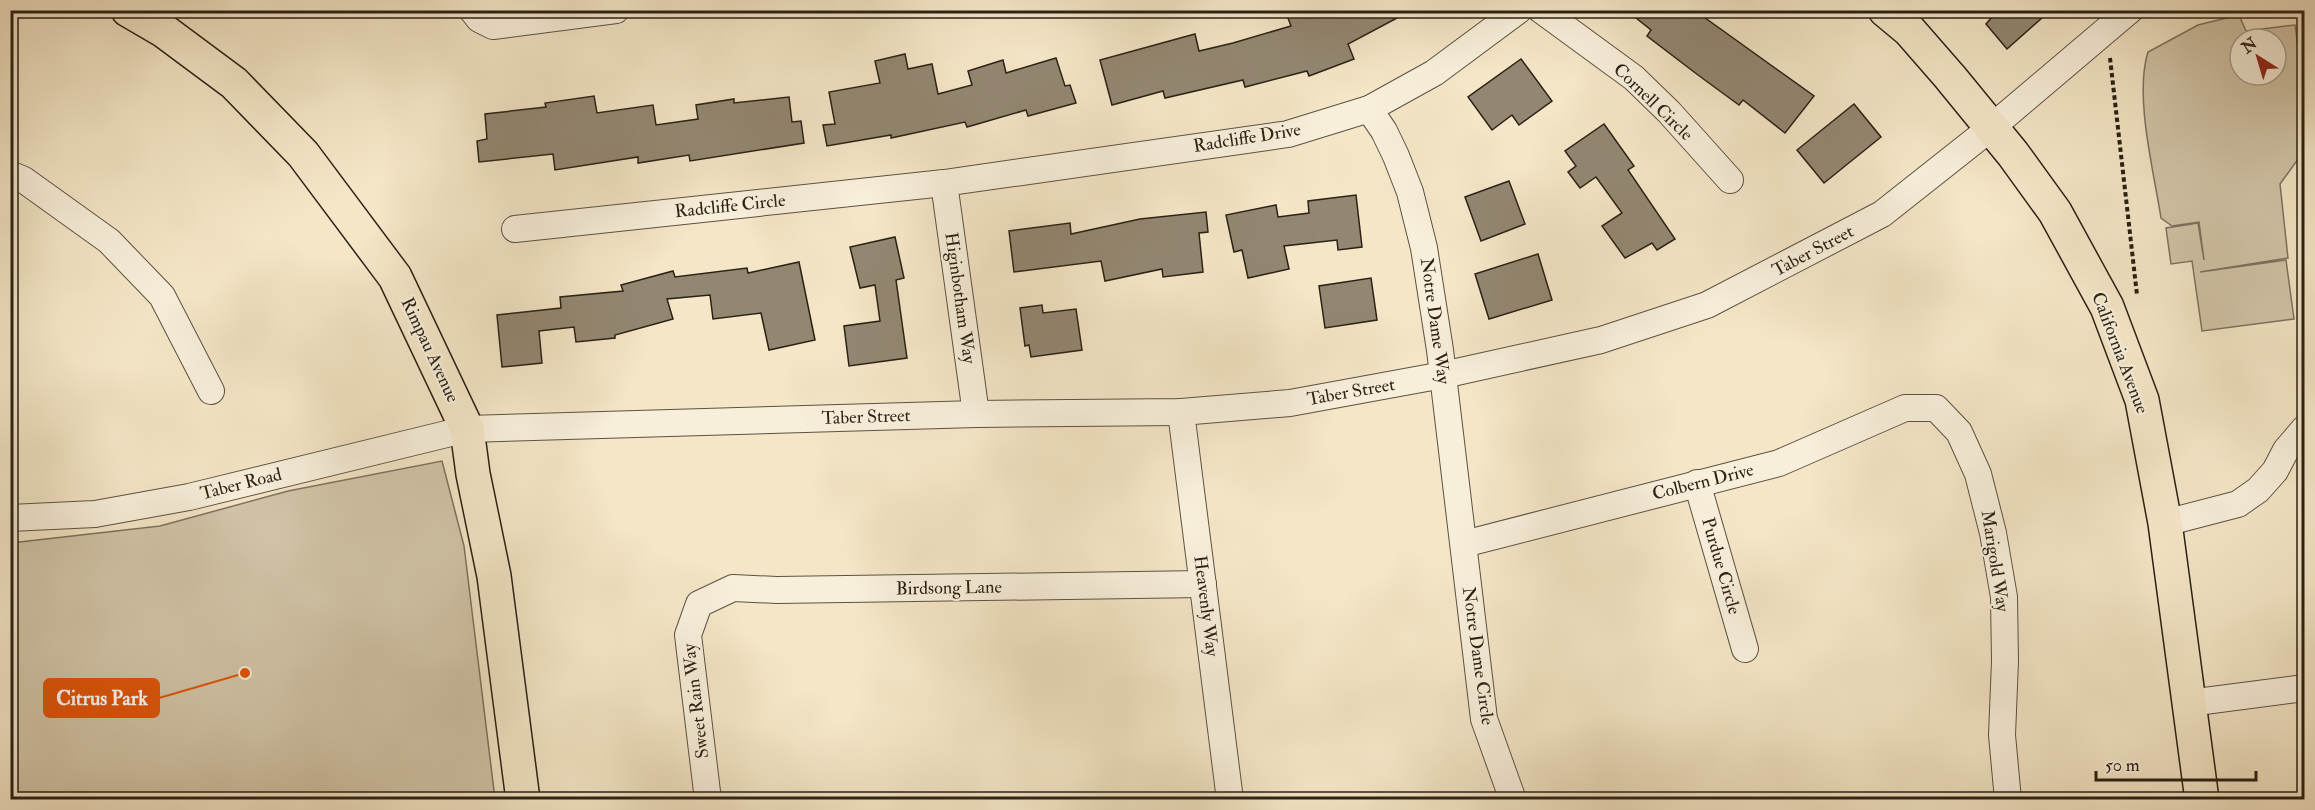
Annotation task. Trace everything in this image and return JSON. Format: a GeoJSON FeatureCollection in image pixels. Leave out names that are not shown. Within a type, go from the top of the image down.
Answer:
{"type":"FeatureCollection","features":[{"type":"Feature","properties":{"kind":"main road","name":"Rimpau Avenue"},"geometry":{"type":"LineString","coordinates":[[128,10],[164,31],[234,82],[303,154],[395,277],[467,429],[473,474],[494,576],[523,800]]}},
{"type":"Feature","properties":{"kind":"main road","name":"California Avenue"},"geometry":{"type":"LineString","coordinates":[[1885,10],[1909,30],[1992,127],[2055,212],[2107,307],[2142,400],[2165,523],[2202,800]]}},
{"type":"Feature","properties":{"kind":"street"},"geometry":{"type":"LineString","coordinates":[[472,10],[479,19],[493,26],[616,10]]}},
{"type":"Feature","properties":{"kind":"street","name":"Radcliffe Drive"},"geometry":{"type":"LineString","coordinates":[[944,183],[1288,134],[1369,109],[1434,73],[1519,10]]}},
{"type":"Feature","properties":{"kind":"street","name":"Cornell Circle"},"geometry":{"type":"LineString","coordinates":[[1541,10],[1634,78],[1669,112],[1730,180]]}},
{"type":"Feature","properties":{"kind":"street","name":"Taber Street"},"geometry":{"type":"LineString","coordinates":[[467,429],[976,414],[1181,412],[1290,403],[1443,375],[1601,340],[1707,305],[1882,214],[1992,127],[2125,12]]}},
{"type":"Feature","properties":{"kind":"street","name":"Notre Dame Way"},"geometry":{"type":"LineString","coordinates":[[1369,109],[1384,131],[1410,192],[1424,248],[1443,375],[1464,544]]}},
{"type":"Feature","properties":{"kind":"street"},"geometry":{"type":"LineString","coordinates":[[10,174],[24,180],[109,241],[162,296],[211,391]]}},
{"type":"Feature","properties":{"kind":"street","name":"Radcliffe Circle"},"geometry":{"type":"LineString","coordinates":[[515,229],[944,183]]}},
{"type":"Feature","properties":{"kind":"street","name":"Higinbotham Way"},"geometry":{"type":"LineString","coordinates":[[944,183],[976,414]]}},
{"type":"Feature","properties":{"kind":"street","name":"Colbern Drive"},"geometry":{"type":"LineString","coordinates":[[1464,544],[1779,463],[1905,408],[1936,408]]}},
{"type":"Feature","properties":{"kind":"street","name":"Marigold Way"},"geometry":{"type":"LineString","coordinates":[[1936,408],[1959,432],[1978,474],[1993,533],[2004,597],[2005,661],[2002,735],[2008,800]]}},
{"type":"Feature","properties":{"kind":"street","name":"Heavenly Way"},"geometry":{"type":"LineString","coordinates":[[1181,412],[1230,800]]}},
{"type":"Feature","properties":{"kind":"street","name":"Taber Road"},"geometry":{"type":"LineString","coordinates":[[10,518],[95,513],[189,497],[467,429]]}},
{"type":"Feature","properties":{"kind":"street"},"geometry":{"type":"LineString","coordinates":[[2165,523],[2238,504],[2258,490],[2275,471],[2286,450],[2304,429]]}},
{"type":"Feature","properties":{"kind":"street","name":"Purdue Circle"},"geometry":{"type":"LineString","coordinates":[[1697,483],[1745,649]]}},
{"type":"Feature","properties":{"kind":"street","name":"Notre Dame Circle"},"geometry":{"type":"LineString","coordinates":[[1464,544],[1484,720],[1513,800]]}},
{"type":"Feature","properties":{"kind":"street","name":"Birdsong Lane"},"geometry":{"type":"LineString","coordinates":[[699,604],[733,588],[777,591],[1203,584]]}},
{"type":"Feature","properties":{"kind":"street","name":"Sweet Rain Way"},"geometry":{"type":"LineString","coordinates":[[699,604],[688,635],[708,800]]}},
{"type":"Feature","properties":{"kind":"street"},"geometry":{"type":"LineString","coordinates":[[2188,704],[2304,688]]}},
{"type":"Feature","properties":{"kind":"path"},"geometry":{"type":"LineString","coordinates":[[2095,39],[2110,57],[2137,296]]}},
{"type":"Feature","properties":{"kind":"shaded area"},"geometry":{"type":"Polygon","coordinates":[[[2239,15],[2244,27],[2228,27],[2228,87],[2288,87],[2288,27],[2279,27],[2295,25],[2304,91],[2304,151],[2280,184],[2288,258],[2200,272],[2286,260],[2294,319],[2202,331],[2192,261],[2171,264],[2166,228],[2198,223],[2204,260],[2199,222],[2172,226],[2161,218],[2144,112],[2144,70],[2148,52],[2198,25],[2239,15]]]}},
{"type":"Feature","properties":{"kind":"shaded area"},"geometry":{"type":"Polygon","coordinates":[[[442,461],[464,546],[495,799],[11,799],[11,543],[160,526],[288,491],[442,461]]]}},
{"type":"Feature","properties":{"kind":"building"},"geometry":{"type":"Polygon","coordinates":[[[1285,10],[1412,10],[1348,44],[1354,59],[1309,76],[1307,71],[1245,87],[1243,80],[1165,98],[1163,91],[1112,105],[1100,60],[1195,34],[1199,51],[1233,43],[1291,26],[1285,10]]]}},
{"type":"Feature","properties":{"kind":"building"},"geometry":{"type":"Polygon","coordinates":[[[1626,10],[1694,10],[1814,96],[1785,133],[1743,100],[1739,105],[1647,36],[1651,30],[1626,10]]]}},
{"type":"Feature","properties":{"kind":"building"},"geometry":{"type":"Polygon","coordinates":[[[1998,10],[2051,10],[2007,49],[1986,24],[1998,10]]]}},
{"type":"Feature","properties":{"kind":"building"},"geometry":{"type":"Polygon","coordinates":[[[905,54],[908,69],[932,64],[938,94],[972,85],[968,71],[1003,60],[1006,73],[1056,58],[1065,86],[1070,85],[1076,103],[1028,116],[1026,110],[967,127],[965,122],[891,138],[891,135],[827,146],[823,125],[835,124],[829,92],[880,83],[875,61],[905,54]]]}},
{"type":"Feature","properties":{"kind":"building"},"geometry":{"type":"Polygon","coordinates":[[[1521,59],[1552,101],[1519,125],[1512,115],[1492,130],[1468,97],[1521,59]]]}},
{"type":"Feature","properties":{"kind":"building"},"geometry":{"type":"Polygon","coordinates":[[[594,96],[597,113],[653,105],[656,125],[698,119],[696,105],[734,99],[734,103],[789,97],[792,122],[801,121],[804,143],[690,161],[689,155],[638,163],[638,157],[555,170],[553,154],[479,162],[477,141],[487,139],[485,114],[546,107],[545,103],[594,96]]]}},
{"type":"Feature","properties":{"kind":"building"},"geometry":{"type":"Polygon","coordinates":[[[1854,104],[1881,137],[1824,183],[1797,150],[1854,104]]]}},
{"type":"Feature","properties":{"kind":"building"},"geometry":{"type":"Polygon","coordinates":[[[1604,124],[1634,166],[1628,170],[1675,239],[1657,250],[1652,243],[1625,258],[1602,226],[1622,213],[1596,177],[1580,188],[1568,172],[1576,166],[1565,151],[1604,124]]]}},
{"type":"Feature","properties":{"kind":"building"},"geometry":{"type":"Polygon","coordinates":[[[1509,181],[1525,224],[1481,241],[1465,197],[1509,181]]]}},
{"type":"Feature","properties":{"kind":"building"},"geometry":{"type":"Polygon","coordinates":[[[1356,195],[1362,247],[1338,250],[1337,240],[1284,246],[1289,269],[1248,278],[1242,250],[1234,252],[1226,215],[1276,205],[1278,217],[1309,213],[1308,201],[1356,195]]]}},
{"type":"Feature","properties":{"kind":"building"},"geometry":{"type":"Polygon","coordinates":[[[1206,212],[1208,232],[1199,233],[1203,272],[1163,277],[1162,269],[1105,281],[1101,261],[1014,272],[1009,231],[1070,223],[1071,234],[1140,219],[1206,212]]]}},
{"type":"Feature","properties":{"kind":"building"},"geometry":{"type":"Polygon","coordinates":[[[895,237],[904,278],[896,280],[907,358],[849,366],[844,326],[880,321],[875,285],[860,288],[850,247],[895,237]]]}},
{"type":"Feature","properties":{"kind":"building"},"geometry":{"type":"Polygon","coordinates":[[[1538,254],[1552,300],[1489,319],[1475,274],[1538,254]]]}},
{"type":"Feature","properties":{"kind":"building"},"geometry":{"type":"Polygon","coordinates":[[[799,262],[815,340],[769,350],[761,313],[713,319],[710,295],[667,299],[673,319],[615,335],[615,338],[576,342],[574,327],[539,331],[542,363],[502,367],[497,315],[561,308],[560,297],[623,291],[621,285],[673,271],[675,277],[747,268],[748,273],[799,262]]]}},
{"type":"Feature","properties":{"kind":"building"},"geometry":{"type":"Polygon","coordinates":[[[1371,278],[1377,320],[1325,328],[1319,286],[1371,278]]]}},
{"type":"Feature","properties":{"kind":"building"},"geometry":{"type":"Polygon","coordinates":[[[1042,305],[1043,313],[1076,309],[1082,350],[1031,357],[1029,345],[1025,346],[1020,308],[1042,305]]]}},
{"type":"Feature","properties":{"kind":"place","name":"Citrus Park"},"geometry":{"type":"Point","coordinates":[245,673]}}]}
